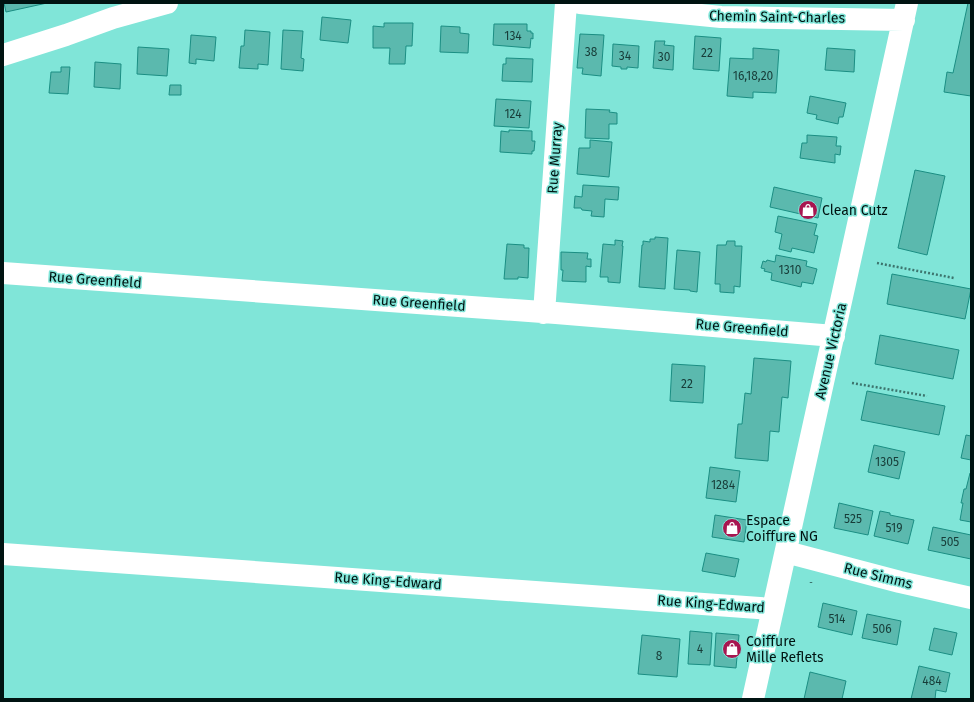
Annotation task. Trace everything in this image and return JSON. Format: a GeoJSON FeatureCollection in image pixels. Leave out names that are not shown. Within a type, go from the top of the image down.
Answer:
{"type":"FeatureCollection","features":[{"type":"Feature","properties":{"kind":"street"},"geometry":{"type":"LineString","coordinates":[[3,55],[113,18],[167,3]]}},
{"type":"Feature","properties":{"kind":"street","name":"Rue Murray"},"geometry":{"type":"LineString","coordinates":[[544,313],[566,3]]}},
{"type":"Feature","properties":{"kind":"street","name":"Chemin Saint-Charles"},"geometry":{"type":"LineString","coordinates":[[581,3],[721,17],[906,11]]}},
{"type":"Feature","properties":{"kind":"street","name":"Avenue Victoria"},"geometry":{"type":"LineString","coordinates":[[753,699],[906,11]]}},
{"type":"Feature","properties":{"kind":"street","name":"Rue Greenfield"},"geometry":{"type":"LineString","coordinates":[[3,273],[834,336]]}},
{"type":"Feature","properties":{"kind":"street","name":"Rue Simms"},"geometry":{"type":"LineString","coordinates":[[786,552],[900,582],[971,598]]}},
{"type":"Feature","properties":{"kind":"street","name":"Rue King-Edward"},"geometry":{"type":"LineString","coordinates":[[3,554],[773,609]]}},
{"type":"Feature","properties":{"kind":"path"},"geometry":{"type":"LineString","coordinates":[[877,263],[954,278]]}},
{"type":"Feature","properties":{"kind":"path"},"geometry":{"type":"LineString","coordinates":[[852,383],[927,396]]}},
{"type":"Feature","properties":{"kind":"building"},"geometry":{"type":"Polygon","coordinates":[[[4,3],[47,3],[6,12],[4,3]]]}},
{"type":"Feature","properties":{"kind":"building"},"geometry":{"type":"Polygon","coordinates":[[[968,3],[971,3],[971,96],[944,92],[947,72],[953,73],[968,3]]]}},
{"type":"Feature","properties":{"kind":"building"},"geometry":{"type":"Polygon","coordinates":[[[322,17],[351,20],[348,43],[320,40],[322,17]]]}},
{"type":"Feature","properties":{"kind":"building"},"geometry":{"type":"Polygon","coordinates":[[[384,23],[413,23],[412,46],[406,46],[405,64],[389,64],[390,48],[373,48],[373,26],[384,27],[384,23]]]}},
{"type":"Feature","properties":{"kind":"building"},"geometry":{"type":"Polygon","coordinates":[[[494,24],[527,24],[527,31],[531,31],[531,33],[533,33],[530,48],[493,45],[494,24]]]}},
{"type":"Feature","properties":{"kind":"building"},"geometry":{"type":"Polygon","coordinates":[[[441,26],[460,27],[460,33],[469,34],[468,53],[440,52],[441,26]]]}},
{"type":"Feature","properties":{"kind":"building"},"geometry":{"type":"Polygon","coordinates":[[[245,30],[270,32],[268,65],[258,64],[258,69],[239,68],[241,46],[244,46],[245,30]]]}},
{"type":"Feature","properties":{"kind":"building"},"geometry":{"type":"Polygon","coordinates":[[[283,30],[303,31],[301,58],[304,59],[303,71],[281,69],[283,30]]]}},
{"type":"Feature","properties":{"kind":"building"},"geometry":{"type":"Polygon","coordinates":[[[580,34],[604,35],[601,76],[582,74],[583,68],[577,68],[580,34]]]}},
{"type":"Feature","properties":{"kind":"building"},"geometry":{"type":"Polygon","coordinates":[[[191,35],[216,37],[214,61],[196,59],[196,64],[189,63],[191,35]]]}},
{"type":"Feature","properties":{"kind":"building"},"geometry":{"type":"Polygon","coordinates":[[[695,36],[721,38],[719,71],[693,69],[695,36]]]}},
{"type":"Feature","properties":{"kind":"building"},"geometry":{"type":"Polygon","coordinates":[[[655,41],[665,41],[664,45],[674,46],[673,70],[653,68],[655,41]]]}},
{"type":"Feature","properties":{"kind":"building"},"geometry":{"type":"Polygon","coordinates":[[[613,44],[639,46],[638,68],[627,67],[627,69],[621,69],[621,67],[612,66],[613,44]]]}},
{"type":"Feature","properties":{"kind":"building"},"geometry":{"type":"Polygon","coordinates":[[[138,47],[169,49],[167,76],[137,74],[138,47]]]}},
{"type":"Feature","properties":{"kind":"building"},"geometry":{"type":"Polygon","coordinates":[[[753,48],[779,50],[776,93],[753,92],[753,98],[727,96],[730,58],[753,59],[753,48]]]}},
{"type":"Feature","properties":{"kind":"building"},"geometry":{"type":"Polygon","coordinates":[[[827,48],[855,50],[854,72],[825,70],[827,48]]]}},
{"type":"Feature","properties":{"kind":"building"},"geometry":{"type":"Polygon","coordinates":[[[506,58],[533,59],[532,82],[502,81],[503,64],[506,64],[506,58]]]}},
{"type":"Feature","properties":{"kind":"building"},"geometry":{"type":"Polygon","coordinates":[[[95,62],[121,64],[120,89],[94,87],[95,62]]]}},
{"type":"Feature","properties":{"kind":"building"},"geometry":{"type":"Polygon","coordinates":[[[61,67],[70,67],[68,94],[49,93],[51,72],[61,72],[61,67]]]}},
{"type":"Feature","properties":{"kind":"building"},"geometry":{"type":"Polygon","coordinates":[[[170,85],[181,85],[181,95],[169,95],[170,85]]]}},
{"type":"Feature","properties":{"kind":"building"},"geometry":{"type":"Polygon","coordinates":[[[810,96],[846,103],[843,117],[839,117],[838,124],[816,119],[817,115],[807,113],[810,96]]]}},
{"type":"Feature","properties":{"kind":"building"},"geometry":{"type":"Polygon","coordinates":[[[496,99],[531,101],[529,128],[494,126],[496,99]]]}},
{"type":"Feature","properties":{"kind":"building"},"geometry":{"type":"Polygon","coordinates":[[[586,109],[610,110],[609,112],[617,113],[617,124],[609,124],[609,139],[585,138],[586,109]]]}},
{"type":"Feature","properties":{"kind":"building"},"geometry":{"type":"Polygon","coordinates":[[[509,130],[532,131],[532,141],[535,141],[534,151],[532,151],[532,154],[500,152],[501,131],[509,132],[509,130]]]}},
{"type":"Feature","properties":{"kind":"building"},"geometry":{"type":"Polygon","coordinates":[[[807,135],[837,137],[836,146],[841,146],[840,155],[835,154],[835,163],[800,158],[802,143],[807,143],[807,135]]]}},
{"type":"Feature","properties":{"kind":"building"},"geometry":{"type":"Polygon","coordinates":[[[590,140],[612,142],[609,177],[577,174],[579,148],[590,148],[590,140]]]}},
{"type":"Feature","properties":{"kind":"building"},"geometry":{"type":"Polygon","coordinates":[[[915,170],[945,176],[927,255],[898,248],[915,170]]]}},
{"type":"Feature","properties":{"kind":"building"},"geometry":{"type":"Polygon","coordinates":[[[583,185],[619,187],[618,200],[605,199],[604,217],[591,216],[592,211],[574,208],[575,196],[582,197],[583,185]]]}},
{"type":"Feature","properties":{"kind":"building"},"geometry":{"type":"Polygon","coordinates":[[[774,187],[822,198],[818,218],[770,207],[774,187]]]}},
{"type":"Feature","properties":{"kind":"building"},"geometry":{"type":"Polygon","coordinates":[[[778,216],[817,224],[814,235],[818,236],[814,253],[792,248],[791,252],[779,249],[782,234],[775,232],[778,216]]]}},
{"type":"Feature","properties":{"kind":"building"},"geometry":{"type":"Polygon","coordinates":[[[655,237],[668,238],[665,289],[639,287],[643,241],[650,242],[650,239],[655,239],[655,237]]]}},
{"type":"Feature","properties":{"kind":"building"},"geometry":{"type":"Polygon","coordinates":[[[615,240],[623,241],[620,283],[608,282],[608,277],[600,277],[603,244],[615,245],[615,240]]]}},
{"type":"Feature","properties":{"kind":"building"},"geometry":{"type":"Polygon","coordinates":[[[727,241],[735,241],[735,246],[742,246],[740,287],[734,286],[734,293],[720,292],[720,284],[715,284],[717,245],[726,245],[727,241]]]}},
{"type":"Feature","properties":{"kind":"building"},"geometry":{"type":"Polygon","coordinates":[[[507,244],[524,245],[524,248],[529,248],[528,278],[518,277],[518,279],[504,279],[507,244]]]}},
{"type":"Feature","properties":{"kind":"building"},"geometry":{"type":"Polygon","coordinates":[[[677,250],[700,252],[697,292],[674,289],[677,250]]]}},
{"type":"Feature","properties":{"kind":"building"},"geometry":{"type":"Polygon","coordinates":[[[561,252],[588,253],[587,259],[591,259],[591,267],[586,266],[586,282],[562,281],[563,270],[561,270],[561,252]]]}},
{"type":"Feature","properties":{"kind":"building"},"geometry":{"type":"Polygon","coordinates":[[[776,255],[807,261],[806,266],[817,269],[813,284],[802,282],[801,287],[771,280],[772,273],[764,271],[765,269],[761,268],[763,261],[766,262],[767,260],[775,262],[776,255]]]}},
{"type":"Feature","properties":{"kind":"building"},"geometry":{"type":"Polygon","coordinates":[[[892,274],[971,289],[965,319],[887,304],[892,274]]]}},
{"type":"Feature","properties":{"kind":"building"},"geometry":{"type":"Polygon","coordinates":[[[880,335],[959,350],[953,379],[875,364],[880,335]]]}},
{"type":"Feature","properties":{"kind":"building"},"geometry":{"type":"Polygon","coordinates":[[[754,358],[791,361],[788,398],[782,397],[779,432],[770,431],[768,461],[735,458],[738,424],[742,424],[745,393],[751,394],[754,358]]]}},
{"type":"Feature","properties":{"kind":"building"},"geometry":{"type":"Polygon","coordinates":[[[672,364],[705,366],[703,403],[670,401],[672,364]]]}},
{"type":"Feature","properties":{"kind":"building"},"geometry":{"type":"Polygon","coordinates":[[[867,391],[945,406],[939,435],[861,420],[867,391]]]}},
{"type":"Feature","properties":{"kind":"building"},"geometry":{"type":"Polygon","coordinates":[[[966,435],[971,436],[971,460],[961,458],[966,435]]]}},
{"type":"Feature","properties":{"kind":"building"},"geometry":{"type":"Polygon","coordinates":[[[874,445],[905,452],[899,479],[868,472],[874,445]]]}},
{"type":"Feature","properties":{"kind":"building"},"geometry":{"type":"Polygon","coordinates":[[[710,467],[740,471],[736,502],[706,498],[710,467]]]}},
{"type":"Feature","properties":{"kind":"building"},"geometry":{"type":"Polygon","coordinates":[[[970,473],[971,522],[960,520],[963,503],[961,503],[970,473]]]}},
{"type":"Feature","properties":{"kind":"building"},"geometry":{"type":"Polygon","coordinates":[[[839,503],[873,511],[868,535],[834,528],[839,503]]]}},
{"type":"Feature","properties":{"kind":"building"},"geometry":{"type":"Polygon","coordinates":[[[880,511],[890,513],[890,515],[914,520],[908,544],[874,536],[880,511]]]}},
{"type":"Feature","properties":{"kind":"building"},"geometry":{"type":"Polygon","coordinates":[[[715,515],[747,520],[744,542],[712,537],[715,515]]]}},
{"type":"Feature","properties":{"kind":"building"},"geometry":{"type":"Polygon","coordinates":[[[933,527],[971,535],[971,559],[928,550],[933,527]]]}},
{"type":"Feature","properties":{"kind":"building"},"geometry":{"type":"Polygon","coordinates":[[[706,553],[739,559],[735,577],[702,571],[706,553]]]}},
{"type":"Feature","properties":{"kind":"building"},"geometry":{"type":"Polygon","coordinates":[[[823,603],[857,611],[852,635],[818,627],[823,603]]]}},
{"type":"Feature","properties":{"kind":"building"},"geometry":{"type":"Polygon","coordinates":[[[867,614],[901,621],[897,645],[862,638],[867,614]]]}},
{"type":"Feature","properties":{"kind":"building"},"geometry":{"type":"Polygon","coordinates":[[[934,628],[957,633],[952,655],[929,650],[934,628]]]}},
{"type":"Feature","properties":{"kind":"building"},"geometry":{"type":"Polygon","coordinates":[[[690,631],[712,633],[710,665],[688,664],[690,631]]]}},
{"type":"Feature","properties":{"kind":"building"},"geometry":{"type":"Polygon","coordinates":[[[716,633],[739,635],[736,668],[714,666],[716,633]]]}},
{"type":"Feature","properties":{"kind":"building"},"geometry":{"type":"Polygon","coordinates":[[[642,635],[680,639],[677,677],[638,674],[642,635]]]}},
{"type":"Feature","properties":{"kind":"building"},"geometry":{"type":"Polygon","coordinates":[[[919,666],[950,673],[946,692],[936,690],[935,699],[911,699],[919,666]]]}},
{"type":"Feature","properties":{"kind":"building"},"geometry":{"type":"Polygon","coordinates":[[[810,672],[846,681],[842,699],[804,699],[810,672]]]}},
{"type":"Feature","properties":{"kind":"place","name":"Clean Cutz"},"geometry":{"type":"Point","coordinates":[808,210]}},
{"type":"Feature","properties":{"kind":"place","name":"Espace Coiffure NG"},"geometry":{"type":"Point","coordinates":[732,528]}},
{"type":"Feature","properties":{"kind":"place","name":"Coiffure Mille Reflets"},"geometry":{"type":"Point","coordinates":[732,649]}}]}
